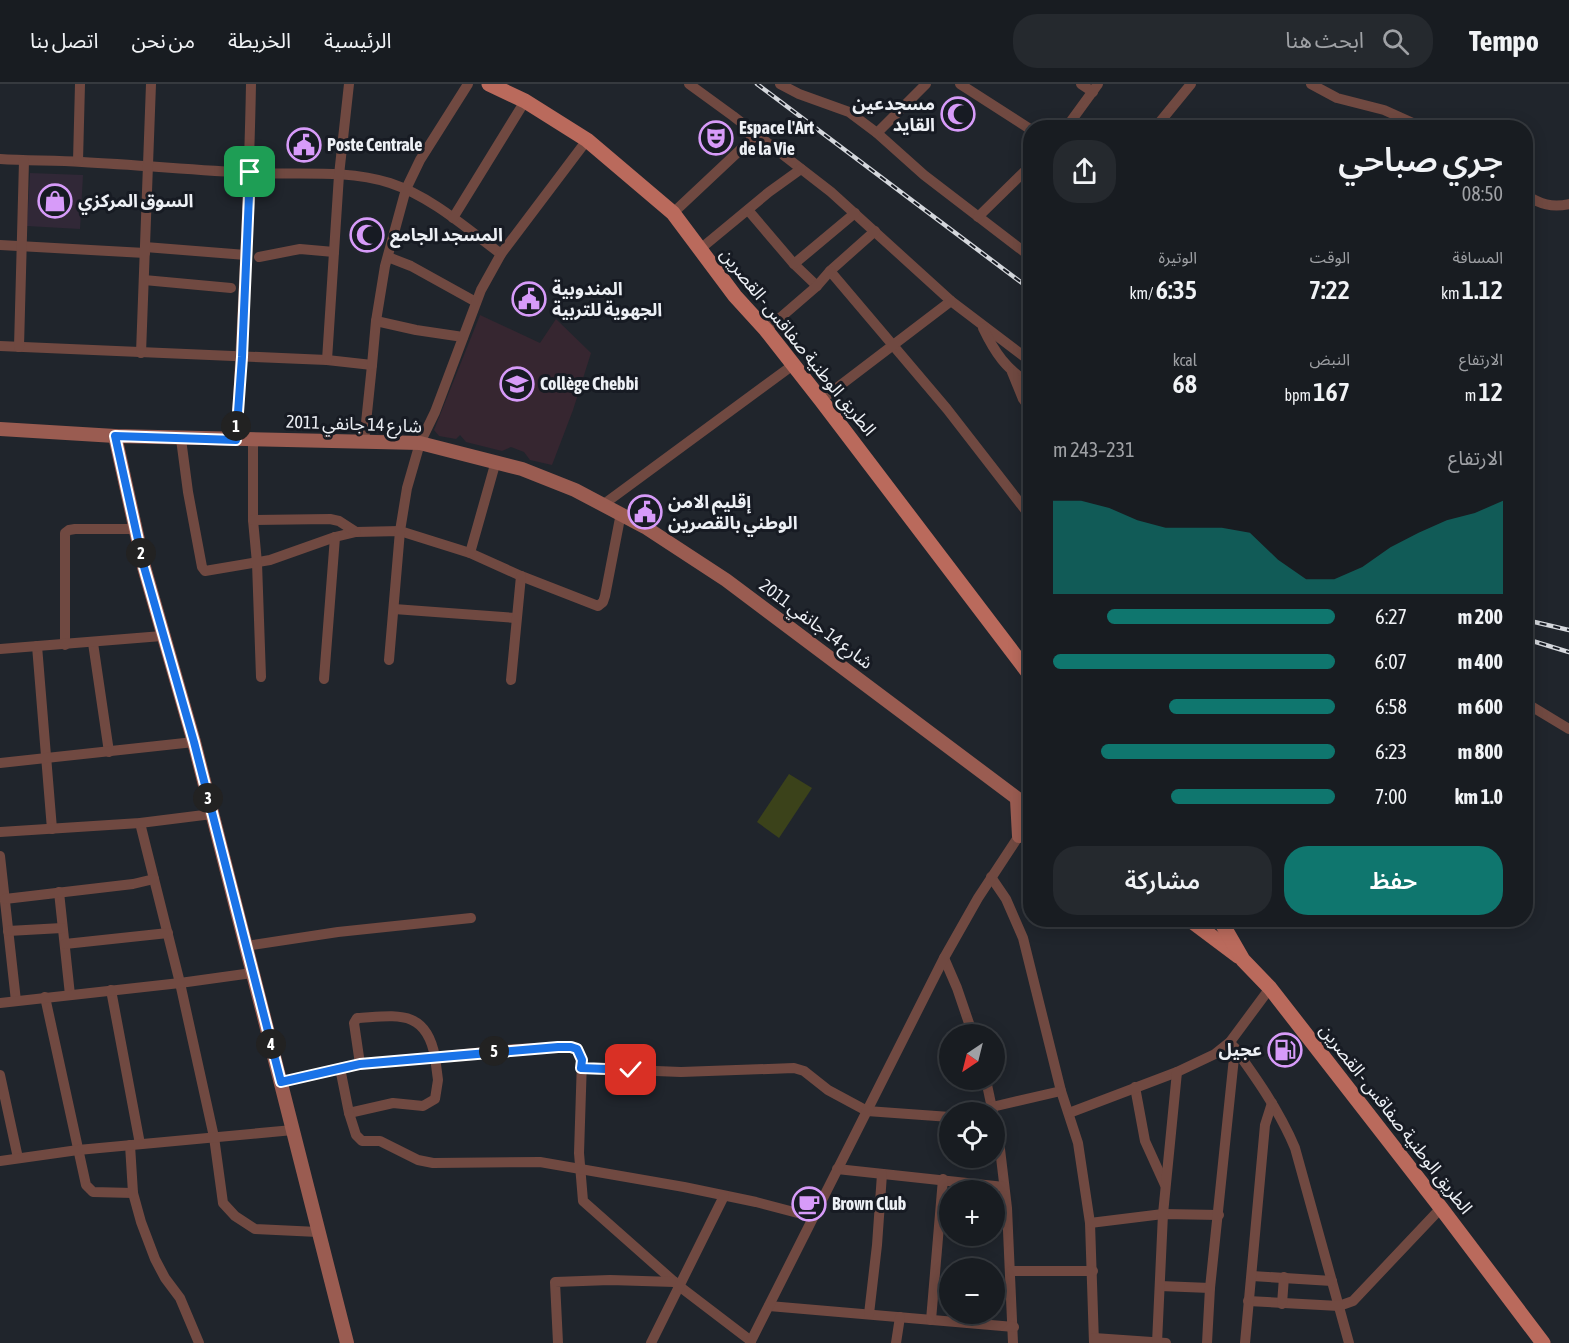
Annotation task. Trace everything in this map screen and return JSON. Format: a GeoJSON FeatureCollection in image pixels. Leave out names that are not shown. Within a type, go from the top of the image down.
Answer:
{"type":"FeatureCollection","features":[{"type":"Feature","properties":{"kind":"main road","name":"الطريق الوطنية صفاقس - القصرين"},"geometry":{"type":"LineString","coordinates":[[489,84],[525,101],[587,140],[673,213],[735,296],[766,330],[821,400],[1023,666]]}},
{"type":"Feature","properties":{"kind":"main road","name":"شارع 14 جانفي 2011"},"geometry":{"type":"LineString","coordinates":[[0,429],[181,439],[420,443],[496,461],[547,479],[604,504],[679,548],[726,580],[1023,800]]}},
{"type":"Feature","properties":{"kind":"main road"},"geometry":{"type":"LineString","coordinates":[[115,436],[135,529],[162,636],[194,742],[347,1343]]}},
{"type":"Feature","properties":{"kind":"main road"},"geometry":{"type":"LineString","coordinates":[[1198,927],[1243,960]]}},
{"type":"Feature","properties":{"kind":"main road","name":"الطريق الوطنية صفاقس - القصرين"},"geometry":{"type":"LineString","coordinates":[[1224,927],[1243,960],[1270,988],[1543,1343]]}},
{"type":"Feature","properties":{"kind":"street"},"geometry":{"type":"LineString","coordinates":[[78,161],[80,84]]}},
{"type":"Feature","properties":{"kind":"street"},"geometry":{"type":"LineString","coordinates":[[141,353],[151,84]]}},
{"type":"Feature","properties":{"kind":"street"},"geometry":{"type":"LineString","coordinates":[[236,440],[250,172],[251,84]]}},
{"type":"Feature","properties":{"kind":"street"},"geometry":{"type":"LineString","coordinates":[[327,360],[339,175],[349,84]]}},
{"type":"Feature","properties":{"kind":"street"},"geometry":{"type":"LineString","coordinates":[[364,442],[376,321],[388,257],[406,189],[420,160],[468,84]]}},
{"type":"Feature","properties":{"kind":"street"},"geometry":{"type":"LineString","coordinates":[[689,84],[801,169],[855,213],[951,302],[1023,356]]}},
{"type":"Feature","properties":{"kind":"street"},"geometry":{"type":"LineString","coordinates":[[780,84],[799,94],[849,112],[877,133],[902,158],[1023,251]]}},
{"type":"Feature","properties":{"kind":"street"},"geometry":{"type":"LineString","coordinates":[[877,133],[926,84]]}},
{"type":"Feature","properties":{"kind":"street"},"geometry":{"type":"LineString","coordinates":[[960,84],[1023,124]]}},
{"type":"Feature","properties":{"kind":"street"},"geometry":{"type":"LineString","coordinates":[[1072,120],[1095,88],[1081,84]]}},
{"type":"Feature","properties":{"kind":"street"},"geometry":{"type":"LineString","coordinates":[[1162,120],[1191,84]]}},
{"type":"Feature","properties":{"kind":"street"},"geometry":{"type":"LineString","coordinates":[[1311,84],[1337,98],[1384,110],[1406,120]]}},
{"type":"Feature","properties":{"kind":"street"},"geometry":{"type":"LineString","coordinates":[[453,218],[525,101]]}},
{"type":"Feature","properties":{"kind":"street"},"geometry":{"type":"LineString","coordinates":[[673,213],[756,135]]}},
{"type":"Feature","properties":{"kind":"street"},"geometry":{"type":"LineString","coordinates":[[389,660],[400,531],[407,488],[420,443],[435,412],[476,302],[501,255],[587,140]]}},
{"type":"Feature","properties":{"kind":"street"},"geometry":{"type":"LineString","coordinates":[[0,159],[339,175],[388,183],[421,196],[501,255]]}},
{"type":"Feature","properties":{"kind":"street"},"geometry":{"type":"LineString","coordinates":[[19,347],[24,161]]}},
{"type":"Feature","properties":{"kind":"street"},"geometry":{"type":"LineString","coordinates":[[699,250],[801,169]]}},
{"type":"Feature","properties":{"kind":"street"},"geometry":{"type":"LineString","coordinates":[[978,217],[1023,173]]}},
{"type":"Feature","properties":{"kind":"street"},"geometry":{"type":"LineString","coordinates":[[1533,199],[1541,204],[1556,207],[1569,204]]}},
{"type":"Feature","properties":{"kind":"street"},"geometry":{"type":"LineString","coordinates":[[748,210],[794,264],[817,286]]}},
{"type":"Feature","properties":{"kind":"street"},"geometry":{"type":"LineString","coordinates":[[794,264],[855,213]]}},
{"type":"Feature","properties":{"kind":"street"},"geometry":{"type":"LineString","coordinates":[[766,330],[875,231]]}},
{"type":"Feature","properties":{"kind":"street"},"geometry":{"type":"LineString","coordinates":[[0,245],[246,255]]}},
{"type":"Feature","properties":{"kind":"street"},"geometry":{"type":"LineString","coordinates":[[259,257],[300,249],[334,252]]}},
{"type":"Feature","properties":{"kind":"street"},"geometry":{"type":"LineString","coordinates":[[388,257],[419,270],[476,302]]}},
{"type":"Feature","properties":{"kind":"street"},"geometry":{"type":"LineString","coordinates":[[830,271],[947,409],[1023,507]]}},
{"type":"Feature","properties":{"kind":"street"},"geometry":{"type":"LineString","coordinates":[[144,280],[231,288]]}},
{"type":"Feature","properties":{"kind":"street"},"geometry":{"type":"LineString","coordinates":[[821,400],[951,302]]}},
{"type":"Feature","properties":{"kind":"street"},"geometry":{"type":"LineString","coordinates":[[376,321],[463,337]]}},
{"type":"Feature","properties":{"kind":"street"},"geometry":{"type":"LineString","coordinates":[[982,326],[991,345],[1012,372],[1023,399]]}},
{"type":"Feature","properties":{"kind":"street"},"geometry":{"type":"LineString","coordinates":[[0,346],[327,360],[372,365]]}},
{"type":"Feature","properties":{"kind":"street"},"geometry":{"type":"LineString","coordinates":[[604,504],[793,365]]}},
{"type":"Feature","properties":{"kind":"street"},"geometry":{"type":"LineString","coordinates":[[1012,372],[1023,379]]}},
{"type":"Feature","properties":{"kind":"street"},"geometry":{"type":"LineString","coordinates":[[181,439],[202,567],[210,572],[257,563],[356,532],[400,531],[470,553],[595,606],[600,604],[604,596],[621,513]]}},
{"type":"Feature","properties":{"kind":"street"},"geometry":{"type":"LineString","coordinates":[[253,441],[253,520],[257,563],[261,677]]}},
{"type":"Feature","properties":{"kind":"street"},"geometry":{"type":"LineString","coordinates":[[470,553],[496,461]]}},
{"type":"Feature","properties":{"kind":"street"},"geometry":{"type":"LineString","coordinates":[[253,520],[339,520],[356,532]]}},
{"type":"Feature","properties":{"kind":"street"},"geometry":{"type":"LineString","coordinates":[[65,645],[65,533],[75,529],[135,529]]}},
{"type":"Feature","properties":{"kind":"street"},"geometry":{"type":"LineString","coordinates":[[324,679],[335,537]]}},
{"type":"Feature","properties":{"kind":"street"},"geometry":{"type":"LineString","coordinates":[[511,680],[521,576]]}},
{"type":"Feature","properties":{"kind":"street"},"geometry":{"type":"LineString","coordinates":[[394,609],[516,618]]}},
{"type":"Feature","properties":{"kind":"street"},"geometry":{"type":"LineString","coordinates":[[0,649],[162,636]]}},
{"type":"Feature","properties":{"kind":"street"},"geometry":{"type":"LineString","coordinates":[[93,643],[109,752]]}},
{"type":"Feature","properties":{"kind":"street"},"geometry":{"type":"LineString","coordinates":[[37,646],[48,758],[52,829]]}},
{"type":"Feature","properties":{"kind":"street"},"geometry":{"type":"LineString","coordinates":[[1533,707],[1569,729]]}},
{"type":"Feature","properties":{"kind":"street"},"geometry":{"type":"LineString","coordinates":[[0,763],[194,742]]}},
{"type":"Feature","properties":{"kind":"street"},"geometry":{"type":"LineString","coordinates":[[0,832],[140,823],[212,814]]}},
{"type":"Feature","properties":{"kind":"street"},"geometry":{"type":"LineString","coordinates":[[140,823],[180,983],[214,1137],[223,1203],[234,1216],[255,1229],[318,1232]]}},
{"type":"Feature","properties":{"kind":"street"},"geometry":{"type":"LineString","coordinates":[[281,1082],[360,1064],[514,1049],[571,1047],[580,1053],[580,1169],[583,1201],[677,1284],[751,1342],[944,958],[991,877],[1023,835]]}},
{"type":"Feature","properties":{"kind":"street"},"geometry":{"type":"LineString","coordinates":[[0,856],[8,931],[5,950],[16,1001]]}},
{"type":"Feature","properties":{"kind":"street"},"geometry":{"type":"LineString","coordinates":[[991,877],[1006,899],[1023,938],[1061,1091],[1078,1143],[1090,1222],[1094,1340],[1160,1343],[1163,1214],[1177,1072]]}},
{"type":"Feature","properties":{"kind":"street"},"geometry":{"type":"LineString","coordinates":[[5,898],[133,884],[154,879]]}},
{"type":"Feature","properties":{"kind":"street"},"geometry":{"type":"LineString","coordinates":[[59,892],[70,994]]}},
{"type":"Feature","properties":{"kind":"street"},"geometry":{"type":"LineString","coordinates":[[246,946],[338,932],[471,918]]}},
{"type":"Feature","properties":{"kind":"street"},"geometry":{"type":"LineString","coordinates":[[8,931],[62,928]]}},
{"type":"Feature","properties":{"kind":"street"},"geometry":{"type":"LineString","coordinates":[[65,944],[168,933]]}},
{"type":"Feature","properties":{"kind":"street"},"geometry":{"type":"LineString","coordinates":[[944,958],[969,1024]]}},
{"type":"Feature","properties":{"kind":"street"},"geometry":{"type":"LineString","coordinates":[[0,1003],[252,973]]}},
{"type":"Feature","properties":{"kind":"street"},"geometry":{"type":"LineString","coordinates":[[1207,1343],[1232,1045],[1270,988]]}},
{"type":"Feature","properties":{"kind":"street"},"geometry":{"type":"LineString","coordinates":[[111,990],[135,1144],[133,1193],[155,1259],[165,1278],[180,1298],[199,1343]]}},
{"type":"Feature","properties":{"kind":"street"},"geometry":{"type":"LineString","coordinates":[[45,997],[86,1185],[93,1192],[133,1193]]}},
{"type":"Feature","properties":{"kind":"street"},"geometry":{"type":"LineString","coordinates":[[349,1113],[393,1103],[423,1106],[435,1099],[438,1080],[432,1043],[420,1024],[412,1018],[399,1016],[357,1018],[354,1023],[360,1064]]}},
{"type":"Feature","properties":{"kind":"street"},"geometry":{"type":"LineString","coordinates":[[1069,1113],[1177,1072],[1232,1045]]}},
{"type":"Feature","properties":{"kind":"street"},"geometry":{"type":"LineString","coordinates":[[1232,1045],[1251,1069],[1288,1130],[1349,1343]]}},
{"type":"Feature","properties":{"kind":"street"},"geometry":{"type":"LineString","coordinates":[[340,1068],[356,1135],[362,1141],[380,1141],[418,1160],[433,1163],[540,1162],[684,1187],[813,1217]]}},
{"type":"Feature","properties":{"kind":"street"},"geometry":{"type":"LineString","coordinates":[[581,1068],[699,1072],[794,1068],[804,1071],[828,1090],[867,1111],[939,1116]]}},
{"type":"Feature","properties":{"kind":"street"},"geometry":{"type":"LineString","coordinates":[[0,1076],[18,1158]]}},
{"type":"Feature","properties":{"kind":"street"},"geometry":{"type":"LineString","coordinates":[[1135,1087],[1145,1141],[1165,1185]]}},
{"type":"Feature","properties":{"kind":"street"},"geometry":{"type":"LineString","coordinates":[[1005,1112],[1061,1091]]}},
{"type":"Feature","properties":{"kind":"street"},"geometry":{"type":"LineString","coordinates":[[1245,1343],[1265,1125],[1272,1103]]}},
{"type":"Feature","properties":{"kind":"street"},"geometry":{"type":"LineString","coordinates":[[0,1161],[78,1150],[292,1130]]}},
{"type":"Feature","properties":{"kind":"street"},"geometry":{"type":"LineString","coordinates":[[837,1169],[951,1180]]}},
{"type":"Feature","properties":{"kind":"street"},"geometry":{"type":"LineString","coordinates":[[869,1314],[882,1174]]}},
{"type":"Feature","properties":{"kind":"street"},"geometry":{"type":"LineString","coordinates":[[931,1320],[943,1179]]}},
{"type":"Feature","properties":{"kind":"street"},"geometry":{"type":"LineString","coordinates":[[651,1343],[677,1284],[724,1196]]}},
{"type":"Feature","properties":{"kind":"street"},"geometry":{"type":"LineString","coordinates":[[1005,1199],[1011,1271],[1013,1343]]}},
{"type":"Feature","properties":{"kind":"street"},"geometry":{"type":"LineString","coordinates":[[1248,1301],[1339,1306],[1353,1301],[1441,1208]]}},
{"type":"Feature","properties":{"kind":"street"},"geometry":{"type":"LineString","coordinates":[[1090,1222],[1163,1214],[1219,1215]]}},
{"type":"Feature","properties":{"kind":"street"},"geometry":{"type":"LineString","coordinates":[[1011,1271],[1093,1272]]}},
{"type":"Feature","properties":{"kind":"street"},"geometry":{"type":"LineString","coordinates":[[1252,1276],[1332,1281]]}},
{"type":"Feature","properties":{"kind":"street"},"geometry":{"type":"LineString","coordinates":[[1282,1304],[1284,1277]]}},
{"type":"Feature","properties":{"kind":"street"},"geometry":{"type":"LineString","coordinates":[[558,1343],[555,1282],[610,1280],[677,1284]]}},
{"type":"Feature","properties":{"kind":"street"},"geometry":{"type":"LineString","coordinates":[[1160,1286],[1210,1288]]}},
{"type":"Feature","properties":{"kind":"street"},"geometry":{"type":"LineString","coordinates":[[769,1306],[1014,1327]]}},
{"type":"Feature","properties":{"kind":"street"},"geometry":{"type":"LineString","coordinates":[[896,1343],[900,1317]]}},
{"type":"Feature","properties":{"kind":"shaded area","name":"السوق المركزي"},"geometry":{"type":"Polygon","coordinates":[[[30,173],[83,175],[80,229],[27,226],[30,173]]]}},
{"type":"Feature","properties":{"kind":"shaded area","name":"Collège Chebbi"},"geometry":{"type":"Polygon","coordinates":[[[480,315],[540,343],[556,319],[591,353],[552,465],[530,460],[524,452],[511,447],[502,451],[466,442],[460,435],[456,439],[439,436],[434,430],[480,315]]]}},
{"type":"Feature","properties":{"kind":"green space"},"geometry":{"type":"Polygon","coordinates":[[[789,774],[812,788],[779,838],[757,822],[789,774]]]}},
{"type":"Feature","properties":{"kind":"railway"},"geometry":{"type":"LineString","coordinates":[[757,84],[1023,284]]}},
{"type":"Feature","properties":{"kind":"railway"},"geometry":{"type":"LineString","coordinates":[[1533,622],[1569,630]]}},
{"type":"Feature","properties":{"kind":"railway"},"geometry":{"type":"LineString","coordinates":[[1533,641],[1569,652]]}},
{"type":"Feature","properties":{"kind":"place","name":"مسجدعين القايد"},"geometry":{"type":"Point","coordinates":[958,114]}},
{"type":"Feature","properties":{"kind":"place","name":"Espace l'Art de la Vie"},"geometry":{"type":"Point","coordinates":[716,138]}},
{"type":"Feature","properties":{"kind":"place","name":"Poste Centrale"},"geometry":{"type":"Point","coordinates":[304,145]}},
{"type":"Feature","properties":{"kind":"place","name":"السوق المركزي"},"geometry":{"type":"Point","coordinates":[55,201]}},
{"type":"Feature","properties":{"kind":"place","name":"المسجد الجامع"},"geometry":{"type":"Point","coordinates":[367,235]}},
{"type":"Feature","properties":{"kind":"place","name":"المندوبية الجهوية للتربية"},"geometry":{"type":"Point","coordinates":[529,299]}},
{"type":"Feature","properties":{"kind":"place","name":"Collège Chebbi"},"geometry":{"type":"Point","coordinates":[517,384]}},
{"type":"Feature","properties":{"kind":"place","name":"إقليم الامن الوطني بالقصرين"},"geometry":{"type":"Point","coordinates":[645,512]}},
{"type":"Feature","properties":{"kind":"place","name":"عجيل"},"geometry":{"type":"Point","coordinates":[1285,1050]}},
{"type":"Feature","properties":{"kind":"place","name":"Brown Club"},"geometry":{"type":"Point","coordinates":[809,1204]}},
{"type":"Feature","properties":{"kind":"route"},"geometry":{"type":"LineString","coordinates":[[250,172],[236,440],[115,436],[144,567],[194,742],[281,1082],[360,1064],[558,1047],[577,1049],[582,1060],[581,1068],[631,1070]]}}]}
